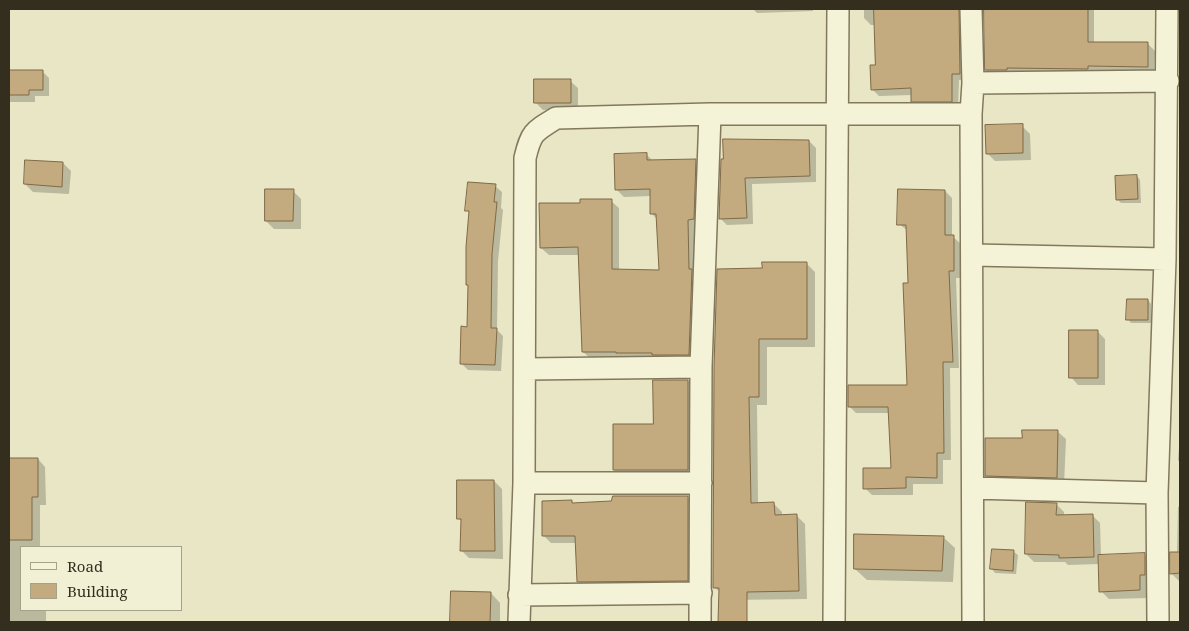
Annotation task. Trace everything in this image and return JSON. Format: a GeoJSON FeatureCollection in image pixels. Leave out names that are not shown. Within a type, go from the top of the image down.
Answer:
{"type":"FeatureCollection","features":[{"type":"Feature","properties":{"kind":"street"},"geometry":{"type":"LineString","coordinates":[[834,622],[839,114],[838,9]]}},
{"type":"Feature","properties":{"kind":"street"},"geometry":{"type":"LineString","coordinates":[[971,9],[973,83],[971,114],[973,622]]}},
{"type":"Feature","properties":{"kind":"street"},"geometry":{"type":"LineString","coordinates":[[1158,622],[1157,493],[1165,259],[1168,81],[1167,9]]}},
{"type":"Feature","properties":{"kind":"street"},"geometry":{"type":"LineString","coordinates":[[973,83],[1168,81]]}},
{"type":"Feature","properties":{"kind":"street"},"geometry":{"type":"LineString","coordinates":[[700,622],[701,367],[710,114]]}},
{"type":"Feature","properties":{"kind":"street"},"geometry":{"type":"LineString","coordinates":[[519,622],[524,483],[524,158],[530,138],[539,128],[556,118],[710,114],[971,114]]}},
{"type":"Feature","properties":{"kind":"street"},"geometry":{"type":"LineString","coordinates":[[973,255],[1165,259]]}},
{"type":"Feature","properties":{"kind":"street"},"geometry":{"type":"LineString","coordinates":[[525,369],[701,367]]}},
{"type":"Feature","properties":{"kind":"street"},"geometry":{"type":"LineString","coordinates":[[524,483],[701,483]]}},
{"type":"Feature","properties":{"kind":"street"},"geometry":{"type":"LineString","coordinates":[[973,488],[1157,493]]}},
{"type":"Feature","properties":{"kind":"street"},"geometry":{"type":"LineString","coordinates":[[519,595],[701,594]]}},
{"type":"Feature","properties":{"kind":"building"},"geometry":{"type":"Polygon","coordinates":[[[874,9],[959,9],[960,74],[952,74],[952,102],[911,102],[911,88],[871,90],[870,65],[875,65],[874,9]]]}},
{"type":"Feature","properties":{"kind":"building"},"geometry":{"type":"Polygon","coordinates":[[[984,9],[1088,9],[1088,42],[1148,42],[1148,67],[1088,66],[1088,69],[1007,68],[1007,70],[985,70],[984,9]]]}},
{"type":"Feature","properties":{"kind":"building"},"geometry":{"type":"Polygon","coordinates":[[[9,70],[43,70],[43,90],[29,90],[29,95],[9,95],[9,70]]]}},
{"type":"Feature","properties":{"kind":"building"},"geometry":{"type":"Polygon","coordinates":[[[534,79],[571,79],[571,103],[534,103],[534,79]]]}},
{"type":"Feature","properties":{"kind":"building"},"geometry":{"type":"Polygon","coordinates":[[[1023,124],[1023,153],[986,154],[985,125],[1023,124]]]}},
{"type":"Feature","properties":{"kind":"building"},"geometry":{"type":"Polygon","coordinates":[[[723,139],[809,140],[810,176],[745,178],[747,218],[719,219],[723,139]]]}},
{"type":"Feature","properties":{"kind":"building"},"geometry":{"type":"Polygon","coordinates":[[[647,153],[647,160],[696,159],[694,219],[688,220],[689,269],[692,269],[689,355],[582,352],[578,247],[540,248],[539,203],[580,203],[580,199],[612,199],[612,269],[659,270],[656,214],[650,214],[650,189],[615,190],[614,154],[647,153]]]}},
{"type":"Feature","properties":{"kind":"building"},"geometry":{"type":"Polygon","coordinates":[[[25,160],[63,162],[62,187],[24,184],[25,160]]]}},
{"type":"Feature","properties":{"kind":"building"},"geometry":{"type":"Polygon","coordinates":[[[1137,175],[1138,199],[1116,200],[1115,176],[1137,175]]]}},
{"type":"Feature","properties":{"kind":"building"},"geometry":{"type":"Polygon","coordinates":[[[468,182],[496,184],[494,202],[497,202],[492,254],[491,328],[497,328],[495,365],[460,364],[461,326],[467,327],[468,285],[466,285],[466,247],[469,211],[465,211],[468,182]]]}},
{"type":"Feature","properties":{"kind":"building"},"geometry":{"type":"Polygon","coordinates":[[[265,189],[294,189],[293,221],[265,221],[265,189]]]}},
{"type":"Feature","properties":{"kind":"building"},"geometry":{"type":"Polygon","coordinates":[[[898,189],[945,190],[945,235],[954,235],[954,271],[949,271],[953,362],[943,362],[944,453],[937,453],[937,478],[906,477],[906,488],[863,489],[863,468],[891,468],[888,407],[848,407],[848,385],[907,385],[903,283],[908,283],[906,225],[897,225],[898,189]]]}},
{"type":"Feature","properties":{"kind":"building"},"geometry":{"type":"Polygon","coordinates":[[[762,262],[807,262],[807,339],[759,339],[759,397],[749,397],[751,503],[774,502],[775,515],[797,514],[799,591],[747,592],[747,622],[718,622],[719,588],[713,588],[714,367],[717,269],[762,268],[762,262]]]}},
{"type":"Feature","properties":{"kind":"building"},"geometry":{"type":"Polygon","coordinates":[[[1127,299],[1148,299],[1148,320],[1126,320],[1127,299]]]}},
{"type":"Feature","properties":{"kind":"building"},"geometry":{"type":"Polygon","coordinates":[[[1069,330],[1098,330],[1098,378],[1069,378],[1069,330]]]}},
{"type":"Feature","properties":{"kind":"building"},"geometry":{"type":"Polygon","coordinates":[[[653,380],[688,380],[688,470],[613,470],[613,424],[653,424],[653,380]]]}},
{"type":"Feature","properties":{"kind":"building"},"geometry":{"type":"Polygon","coordinates":[[[1022,430],[1058,430],[1057,478],[985,476],[985,438],[1022,438],[1022,430]]]}},
{"type":"Feature","properties":{"kind":"building"},"geometry":{"type":"Polygon","coordinates":[[[9,458],[38,458],[38,497],[32,497],[32,540],[9,540],[9,458]]]}},
{"type":"Feature","properties":{"kind":"building"},"geometry":{"type":"Polygon","coordinates":[[[457,480],[494,480],[495,551],[460,551],[461,519],[457,519],[457,480]]]}},
{"type":"Feature","properties":{"kind":"building"},"geometry":{"type":"Polygon","coordinates":[[[613,496],[688,496],[688,581],[577,582],[575,536],[542,536],[542,501],[572,500],[572,503],[611,501],[613,496]]]}},
{"type":"Feature","properties":{"kind":"building"},"geometry":{"type":"Polygon","coordinates":[[[1026,502],[1057,503],[1056,515],[1093,514],[1094,557],[1059,558],[1059,555],[1025,554],[1026,502]]]}},
{"type":"Feature","properties":{"kind":"building"},"geometry":{"type":"Polygon","coordinates":[[[854,534],[944,536],[942,571],[854,569],[854,534]]]}},
{"type":"Feature","properties":{"kind":"building"},"geometry":{"type":"Polygon","coordinates":[[[992,549],[1014,550],[1013,571],[990,569],[992,549]]]}},
{"type":"Feature","properties":{"kind":"building"},"geometry":{"type":"Polygon","coordinates":[[[1170,552],[1180,552],[1180,573],[1170,574],[1170,552]]]}},
{"type":"Feature","properties":{"kind":"building"},"geometry":{"type":"Polygon","coordinates":[[[1145,553],[1145,575],[1140,575],[1140,590],[1099,592],[1098,555],[1145,553]]]}},
{"type":"Feature","properties":{"kind":"building"},"geometry":{"type":"Polygon","coordinates":[[[451,591],[491,592],[490,622],[450,622],[451,591]]]}}]}
